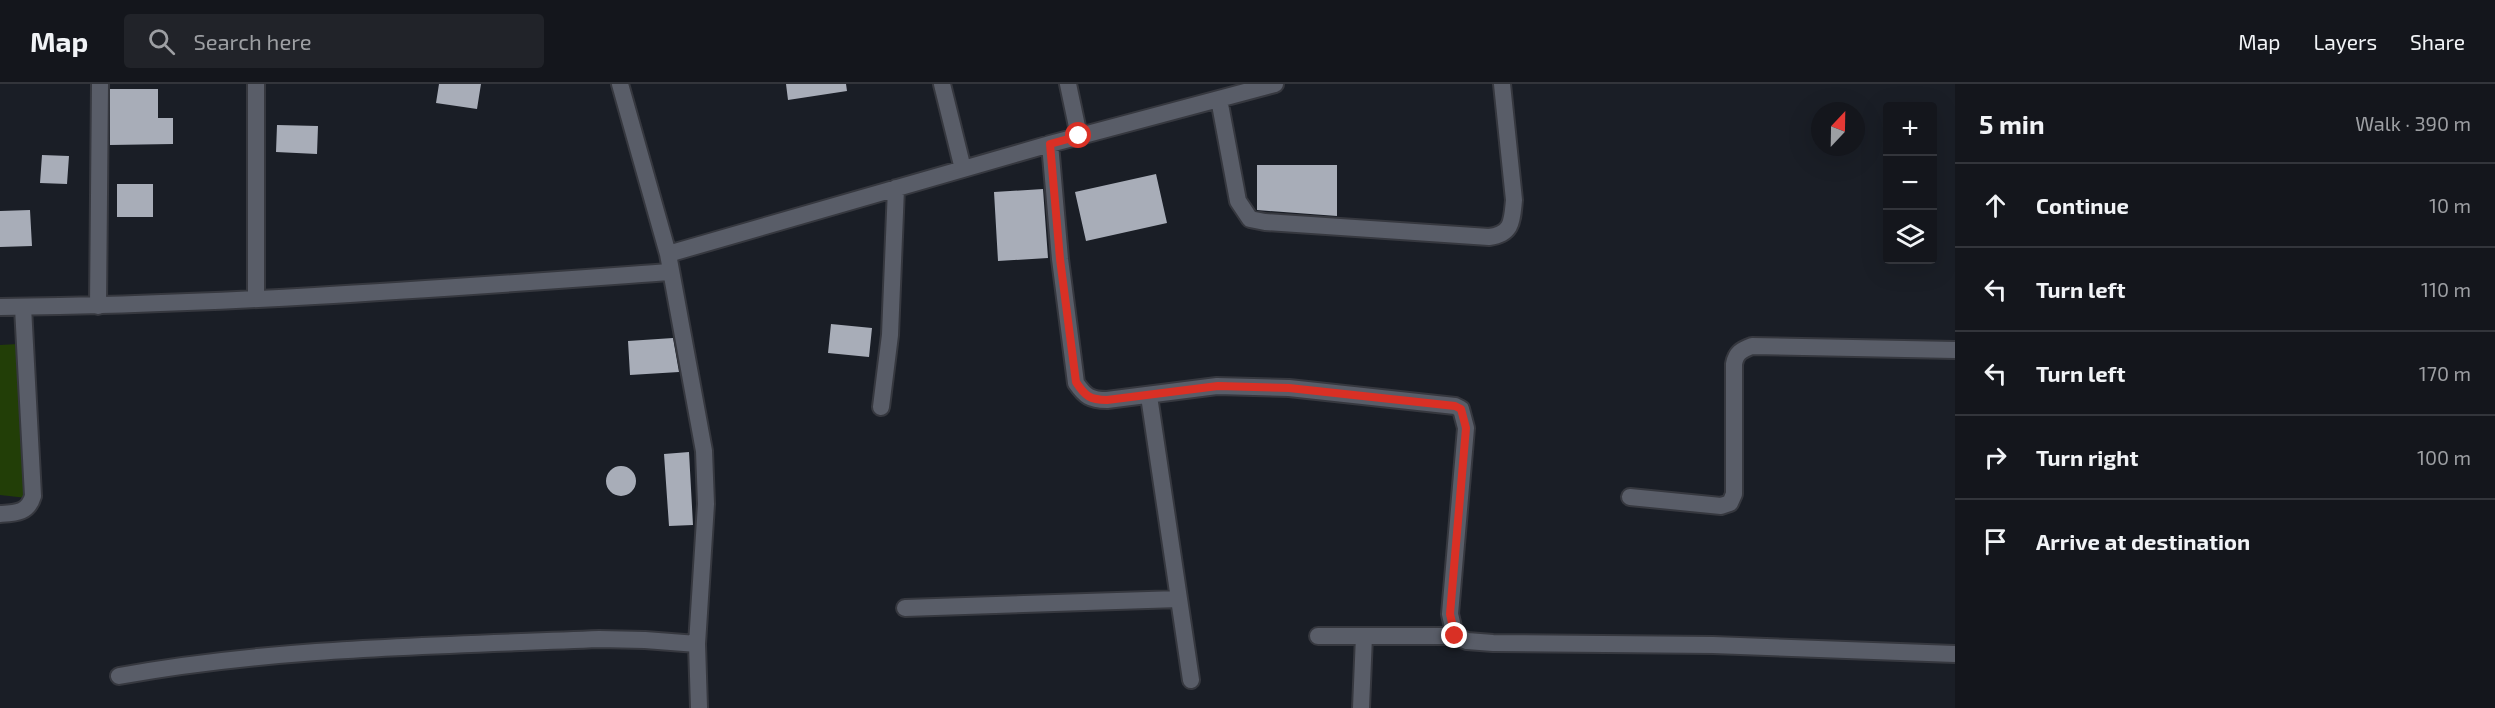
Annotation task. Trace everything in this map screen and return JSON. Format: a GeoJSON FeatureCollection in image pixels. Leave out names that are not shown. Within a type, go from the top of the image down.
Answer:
{"type":"FeatureCollection","features":[{"type":"Feature","properties":{"kind":"street"},"geometry":{"type":"LineString","coordinates":[[98,306],[100,84]]}},
{"type":"Feature","properties":{"kind":"street"},"geometry":{"type":"LineString","coordinates":[[256,84],[256,298]]}},
{"type":"Feature","properties":{"kind":"street"},"geometry":{"type":"LineString","coordinates":[[620,84],[668,254],[705,461],[703,571],[697,644],[699,708]]}},
{"type":"Feature","properties":{"kind":"street"},"geometry":{"type":"LineString","coordinates":[[942,84],[963,169]]}},
{"type":"Feature","properties":{"kind":"street"},"geometry":{"type":"LineString","coordinates":[[1068,84],[1079,136]]}},
{"type":"Feature","properties":{"kind":"street"},"geometry":{"type":"LineString","coordinates":[[668,254],[1050,144],[1275,84]]}},
{"type":"Feature","properties":{"kind":"street"},"geometry":{"type":"LineString","coordinates":[[1219,99],[1238,201],[1250,219],[1265,222],[1489,237],[1499,236],[1507,230],[1512,220],[1514,200],[1502,84]]}},
{"type":"Feature","properties":{"kind":"street"},"geometry":{"type":"LineString","coordinates":[[1050,144],[1060,259],[1076,382],[1086,397],[1094,400],[1149,396],[1218,386],[1289,388],[1455,406],[1461,409],[1466,428],[1450,614],[1455,636]]}},
{"type":"Feature","properties":{"kind":"street"},"geometry":{"type":"LineString","coordinates":[[881,407],[890,335],[896,188]]}},
{"type":"Feature","properties":{"kind":"street"},"geometry":{"type":"LineString","coordinates":[[0,307],[98,306],[256,298],[670,272]]}},
{"type":"Feature","properties":{"kind":"street"},"geometry":{"type":"LineString","coordinates":[[0,514],[27,509],[33,496],[23,307]]}},
{"type":"Feature","properties":{"kind":"street"},"geometry":{"type":"LineString","coordinates":[[1630,497],[1721,506],[1730,503],[1734,494],[1734,364],[1736,356],[1742,350],[1752,346],[1955,350]]}},
{"type":"Feature","properties":{"kind":"street"},"geometry":{"type":"LineString","coordinates":[[1149,396],[1191,680]]}},
{"type":"Feature","properties":{"kind":"street"},"geometry":{"type":"LineString","coordinates":[[905,608],[1179,599]]}},
{"type":"Feature","properties":{"kind":"street"},"geometry":{"type":"LineString","coordinates":[[1318,636],[1455,636],[1467,641],[1493,643],[1713,645],[1955,654]]}},
{"type":"Feature","properties":{"kind":"street"},"geometry":{"type":"LineString","coordinates":[[1361,708],[1364,636]]}},
{"type":"Feature","properties":{"kind":"street"},"geometry":{"type":"LineString","coordinates":[[119,676],[237,658],[326,650],[599,639],[697,644]]}},
{"type":"Feature","properties":{"kind":"green space"},"geometry":{"type":"Polygon","coordinates":[[[18,344],[27,498],[0,495],[0,345],[18,344]]]}},
{"type":"Feature","properties":{"kind":"building"},"geometry":{"type":"Polygon","coordinates":[[[439,84],[481,84],[477,109],[436,103],[439,84]]]}},
{"type":"Feature","properties":{"kind":"building"},"geometry":{"type":"Polygon","coordinates":[[[786,84],[846,84],[847,91],[788,100],[786,84]]]}},
{"type":"Feature","properties":{"kind":"building"},"geometry":{"type":"Polygon","coordinates":[[[110,89],[158,89],[158,118],[173,118],[173,144],[110,145],[110,89]]]}},
{"type":"Feature","properties":{"kind":"building"},"geometry":{"type":"Polygon","coordinates":[[[277,125],[318,126],[317,154],[276,152],[277,125]]]}},
{"type":"Feature","properties":{"kind":"building"},"geometry":{"type":"Polygon","coordinates":[[[42,155],[69,156],[67,184],[40,183],[42,155]]]}},
{"type":"Feature","properties":{"kind":"building"},"geometry":{"type":"Polygon","coordinates":[[[1257,165],[1337,165],[1337,216],[1257,210],[1257,165]]]}},
{"type":"Feature","properties":{"kind":"building"},"geometry":{"type":"Polygon","coordinates":[[[1156,174],[1167,223],[1086,241],[1075,192],[1156,174]]]}},
{"type":"Feature","properties":{"kind":"building"},"geometry":{"type":"Polygon","coordinates":[[[117,184],[153,184],[153,217],[117,217],[117,184]]]}},
{"type":"Feature","properties":{"kind":"building"},"geometry":{"type":"Polygon","coordinates":[[[1043,189],[1048,258],[998,261],[994,192],[1043,189]]]}},
{"type":"Feature","properties":{"kind":"building"},"geometry":{"type":"Polygon","coordinates":[[[30,210],[32,246],[0,247],[0,211],[30,210]]]}},
{"type":"Feature","properties":{"kind":"building"},"geometry":{"type":"Polygon","coordinates":[[[831,324],[872,328],[869,357],[828,353],[831,324]]]}},
{"type":"Feature","properties":{"kind":"building"},"geometry":{"type":"Polygon","coordinates":[[[673,338],[679,372],[630,375],[628,341],[673,338]]]}},
{"type":"Feature","properties":{"kind":"building"},"geometry":{"type":"Polygon","coordinates":[[[689,452],[693,525],[669,526],[664,454],[689,452]]]}},
{"type":"Feature","properties":{"kind":"building"},"geometry":{"type":"Polygon","coordinates":[[[621,466],[631,471],[636,481],[631,491],[621,496],[611,491],[606,481],[611,471],[621,466]]]}},
{"type":"Feature","properties":{"kind":"route"},"geometry":{"type":"LineString","coordinates":[[1079,136],[1050,144],[1060,259],[1076,382],[1086,397],[1094,400],[1107,400],[1218,386],[1289,388],[1455,406],[1461,409],[1466,428],[1450,614],[1455,636]]}}]}
